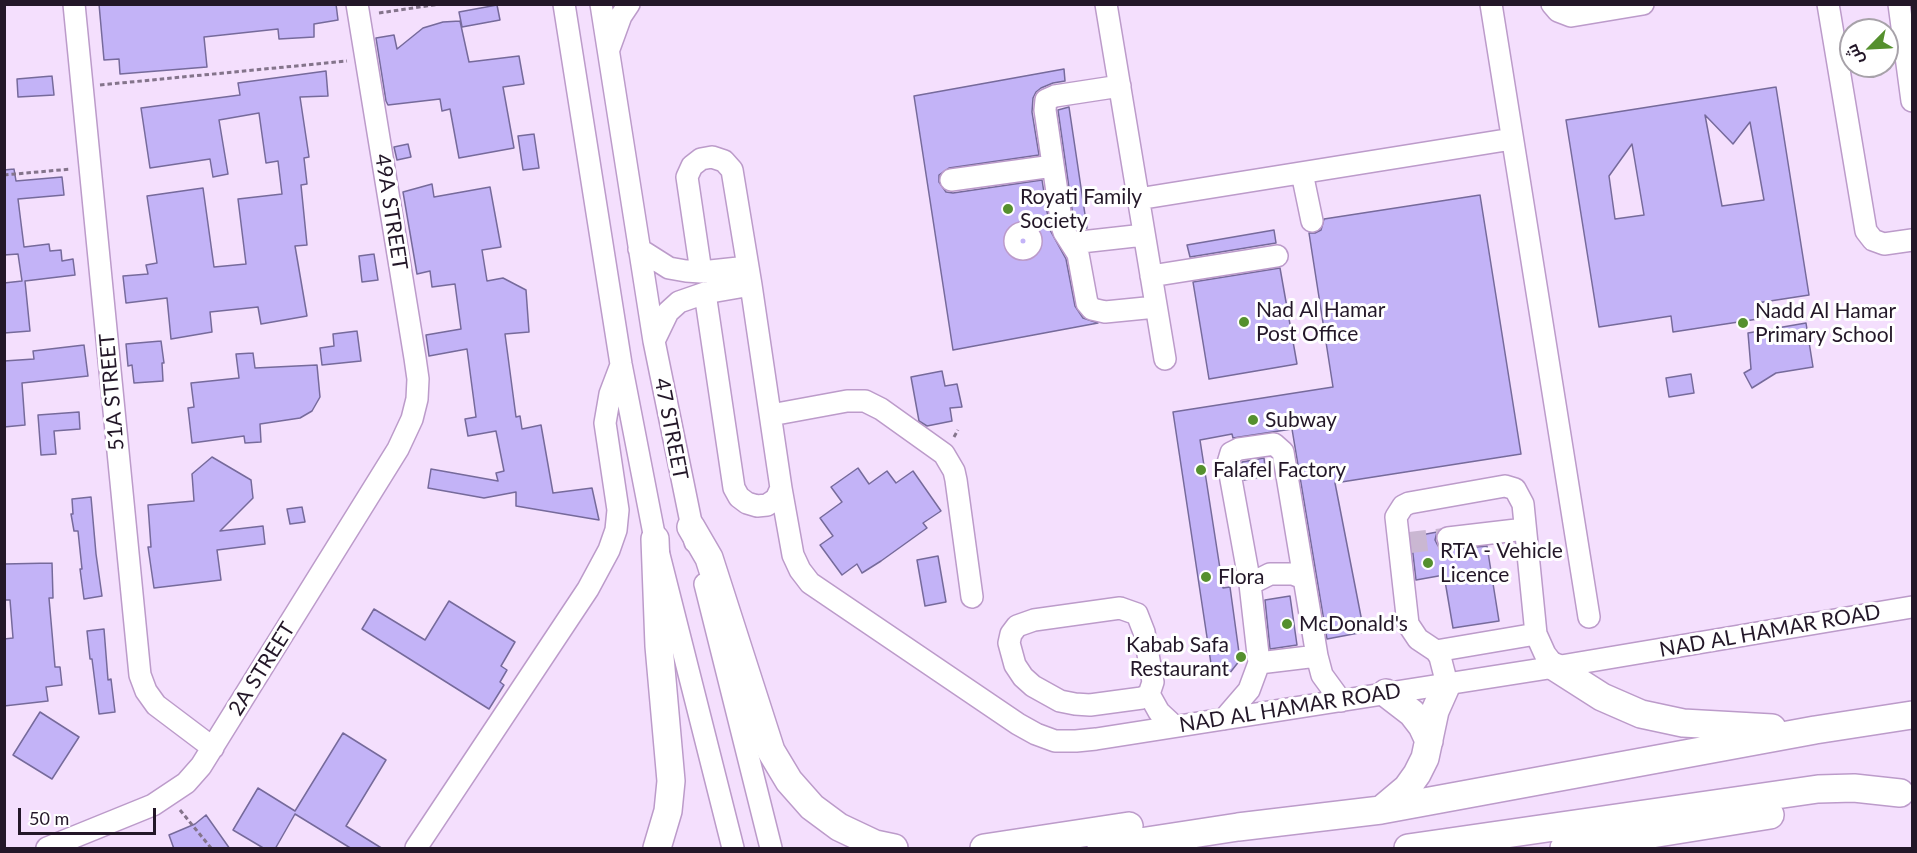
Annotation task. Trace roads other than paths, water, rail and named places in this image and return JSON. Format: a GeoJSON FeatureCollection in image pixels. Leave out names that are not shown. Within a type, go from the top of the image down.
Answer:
{"type":"FeatureCollection","features":[{"type":"Feature","properties":{"kind":"main road"},"geometry":{"type":"LineString","coordinates":[[691,527],[709,558],[771,751],[789,781],[812,807],[839,828],[874,844],[894,849]]}},
{"type":"Feature","properties":{"kind":"main road"},"geometry":{"type":"LineString","coordinates":[[655,539],[659,646],[671,781],[668,811],[657,849]]}},
{"type":"Feature","properties":{"kind":"main road"},"geometry":{"type":"LineString","coordinates":[[1555,667],[1621,707],[1651,717],[1683,723],[1815,730]]}},
{"type":"Feature","properties":{"kind":"main road"},"geometry":{"type":"LineString","coordinates":[[1381,810],[1395,800],[1417,774],[1429,741],[1435,711],[1447,684]]}},
{"type":"Feature","properties":{"kind":"main road"},"geometry":{"type":"LineString","coordinates":[[1386,693],[1412,713],[1422,726],[1429,741]]}},
{"type":"Feature","properties":{"kind":"main road"},"geometry":{"type":"LineString","coordinates":[[1101,849],[1238,827],[1381,810],[1815,730],[1912,715]]}},
{"type":"Feature","properties":{"kind":"main road"},"geometry":{"type":"LineString","coordinates":[[1408,849],[1818,789],[1854,788],[1906,792]]}},
{"type":"Feature","properties":{"kind":"main road"},"geometry":{"type":"LineString","coordinates":[[1564,849],[1906,792]]}},
{"type":"Feature","properties":{"kind":"main road"},"geometry":{"type":"LineString","coordinates":[[984,849],[1198,815],[1219,818],[1238,827]]}},
{"type":"Feature","properties":{"kind":"street","name":"51A STREET"},"geometry":{"type":"LineString","coordinates":[[75,4],[140,675],[146,691],[156,705],[213,748]]}},
{"type":"Feature","properties":{"kind":"street","name":"47 STREET"},"geometry":{"type":"LineString","coordinates":[[564,4],[621,364],[655,539],[733,849]]}},
{"type":"Feature","properties":{"kind":"street","name":"47 STREET"},"geometry":{"type":"LineString","coordinates":[[601,4],[654,341],[691,527],[771,849]]}},
{"type":"Feature","properties":{"kind":"street"},"geometry":{"type":"LineString","coordinates":[[608,52],[621,16],[629,4]]}},
{"type":"Feature","properties":{"kind":"street"},"geometry":{"type":"LineString","coordinates":[[1106,4],[1165,359]]}},
{"type":"Feature","properties":{"kind":"street"},"geometry":{"type":"LineString","coordinates":[[1491,4],[1589,617]]}},
{"type":"Feature","properties":{"kind":"street"},"geometry":{"type":"LineString","coordinates":[[1552,4],[1558,11],[1570,16],[1643,4]]}},
{"type":"Feature","properties":{"kind":"street"},"geometry":{"type":"LineString","coordinates":[[1828,4],[1866,231],[1873,240],[1884,244],[1912,240]]}},
{"type":"Feature","properties":{"kind":"street"},"geometry":{"type":"LineString","coordinates":[[1899,4],[1912,101]]}},
{"type":"Feature","properties":{"kind":"street","name":"49A STREET"},"geometry":{"type":"LineString","coordinates":[[358,10],[418,379],[417,399],[412,419]]}},
{"type":"Feature","properties":{"kind":"street"},"geometry":{"type":"LineString","coordinates":[[1120,87],[1055,96],[1046,100],[1045,110],[1053,166],[1067,234],[1078,254],[1087,303],[1092,309],[1105,312],[1156,306]]}},
{"type":"Feature","properties":{"kind":"street"},"geometry":{"type":"LineString","coordinates":[[1138,199],[1512,139]]}},
{"type":"Feature","properties":{"kind":"street","name":"NAD AL HAMAR ROAD"},"geometry":{"type":"LineString","coordinates":[[703,283],[687,177],[692,166],[701,159],[712,157],[724,161],[732,170],[781,488],[793,555],[800,570],[823,594],[1036,734],[1055,741],[1076,741],[1341,701],[1912,607]]}},
{"type":"Feature","properties":{"kind":"street"},"geometry":{"type":"LineString","coordinates":[[951,180],[1053,166]]}},
{"type":"Feature","properties":{"kind":"street"},"geometry":{"type":"LineString","coordinates":[[1302,173],[1312,221]]}},
{"type":"Feature","properties":{"kind":"street"},"geometry":{"type":"LineString","coordinates":[[1029,236],[1038,230],[1067,234],[1144,235]]}},
{"type":"Feature","properties":{"kind":"street"},"geometry":{"type":"LineString","coordinates":[[639,249],[669,268],[703,283]]}},
{"type":"Feature","properties":{"kind":"street"},"geometry":{"type":"LineString","coordinates":[[1151,276],[1277,256]]}},
{"type":"Feature","properties":{"kind":"street"},"geometry":{"type":"LineString","coordinates":[[654,341],[668,312],[703,283],[750,276]]}},
{"type":"Feature","properties":{"kind":"street"},"geometry":{"type":"LineString","coordinates":[[703,283],[734,488],[739,497],[756,506],[766,505],[776,499],[781,488]]}},
{"type":"Feature","properties":{"kind":"street"},"geometry":{"type":"LineString","coordinates":[[416,849],[588,589],[609,550],[616,530],[618,510],[604,423],[610,394],[621,364]]}},
{"type":"Feature","properties":{"kind":"street"},"geometry":{"type":"LineString","coordinates":[[771,415],[847,401],[865,401],[881,409],[944,454],[954,471],[956,480],[972,597]]}},
{"type":"Feature","properties":{"kind":"street","name":"2A STREET"},"geometry":{"type":"LineString","coordinates":[[47,849],[153,806],[169,796],[194,774],[213,748],[398,449],[412,419]]}},
{"type":"Feature","properties":{"kind":"street"},"geometry":{"type":"LineString","coordinates":[[1224,719],[1249,690],[1259,663],[1250,584],[1228,457],[1234,450],[1274,444],[1283,452],[1317,656],[1322,675],[1341,701]]}},
{"type":"Feature","properties":{"kind":"street"},"geometry":{"type":"LineString","coordinates":[[1447,684],[1440,657],[1436,651],[1418,639],[1408,624],[1401,539],[1404,514],[1409,511],[1483,498],[1504,501],[1525,524],[1536,634],[1545,654],[1555,667]]}},
{"type":"Feature","properties":{"kind":"street"},"geometry":{"type":"LineString","coordinates":[[1448,538],[1525,524]]}},
{"type":"Feature","properties":{"kind":"street"},"geometry":{"type":"LineString","coordinates":[[1250,584],[1270,574],[1293,574],[1303,578]]}},
{"type":"Feature","properties":{"kind":"street"},"geometry":{"type":"LineString","coordinates":[[1140,732],[1145,696],[1154,682],[1144,632],[1137,614],[1120,608],[1034,620],[1017,626],[1011,634],[1009,643],[1015,665],[1023,677],[1046,695],[1075,704],[1090,705],[1145,696]]}},
{"type":"Feature","properties":{"kind":"street"},"geometry":{"type":"LineString","coordinates":[[1436,651],[1536,634]]}},
{"type":"Feature","properties":{"kind":"street"},"geometry":{"type":"LineString","coordinates":[[1259,663],[1317,656]]}},
{"type":"Feature","properties":{"kind":"street"},"geometry":{"type":"LineString","coordinates":[[1145,696],[1174,726]]}},
{"type":"Feature","properties":{"kind":"tunnel"},"geometry":{"type":"LineString","coordinates":[[1406,543],[1448,538]]}},
{"type":"Feature","properties":{"kind":"place","name":"Royati Family Society"},"geometry":{"type":"Point","coordinates":[1008,209]}},
{"type":"Feature","properties":{"kind":"place","name":"Nad Al Hamar Post Office"},"geometry":{"type":"Point","coordinates":[1244,322]}},
{"type":"Feature","properties":{"kind":"place","name":"Nadd Al Hamar Primary School"},"geometry":{"type":"Point","coordinates":[1743,323]}},
{"type":"Feature","properties":{"kind":"place","name":"Subway"},"geometry":{"type":"Point","coordinates":[1253,420]}},
{"type":"Feature","properties":{"kind":"place","name":"Falafel Factory"},"geometry":{"type":"Point","coordinates":[1201,470]}},
{"type":"Feature","properties":{"kind":"place","name":"RTA - Vehicle Licence"},"geometry":{"type":"Point","coordinates":[1428,563]}},
{"type":"Feature","properties":{"kind":"place","name":"Flora"},"geometry":{"type":"Point","coordinates":[1206,577]}},
{"type":"Feature","properties":{"kind":"place","name":"McDonald's"},"geometry":{"type":"Point","coordinates":[1287,624]}},
{"type":"Feature","properties":{"kind":"place","name":"Kabab Safa Restaurant"},"geometry":{"type":"Point","coordinates":[1241,657]}}]}
